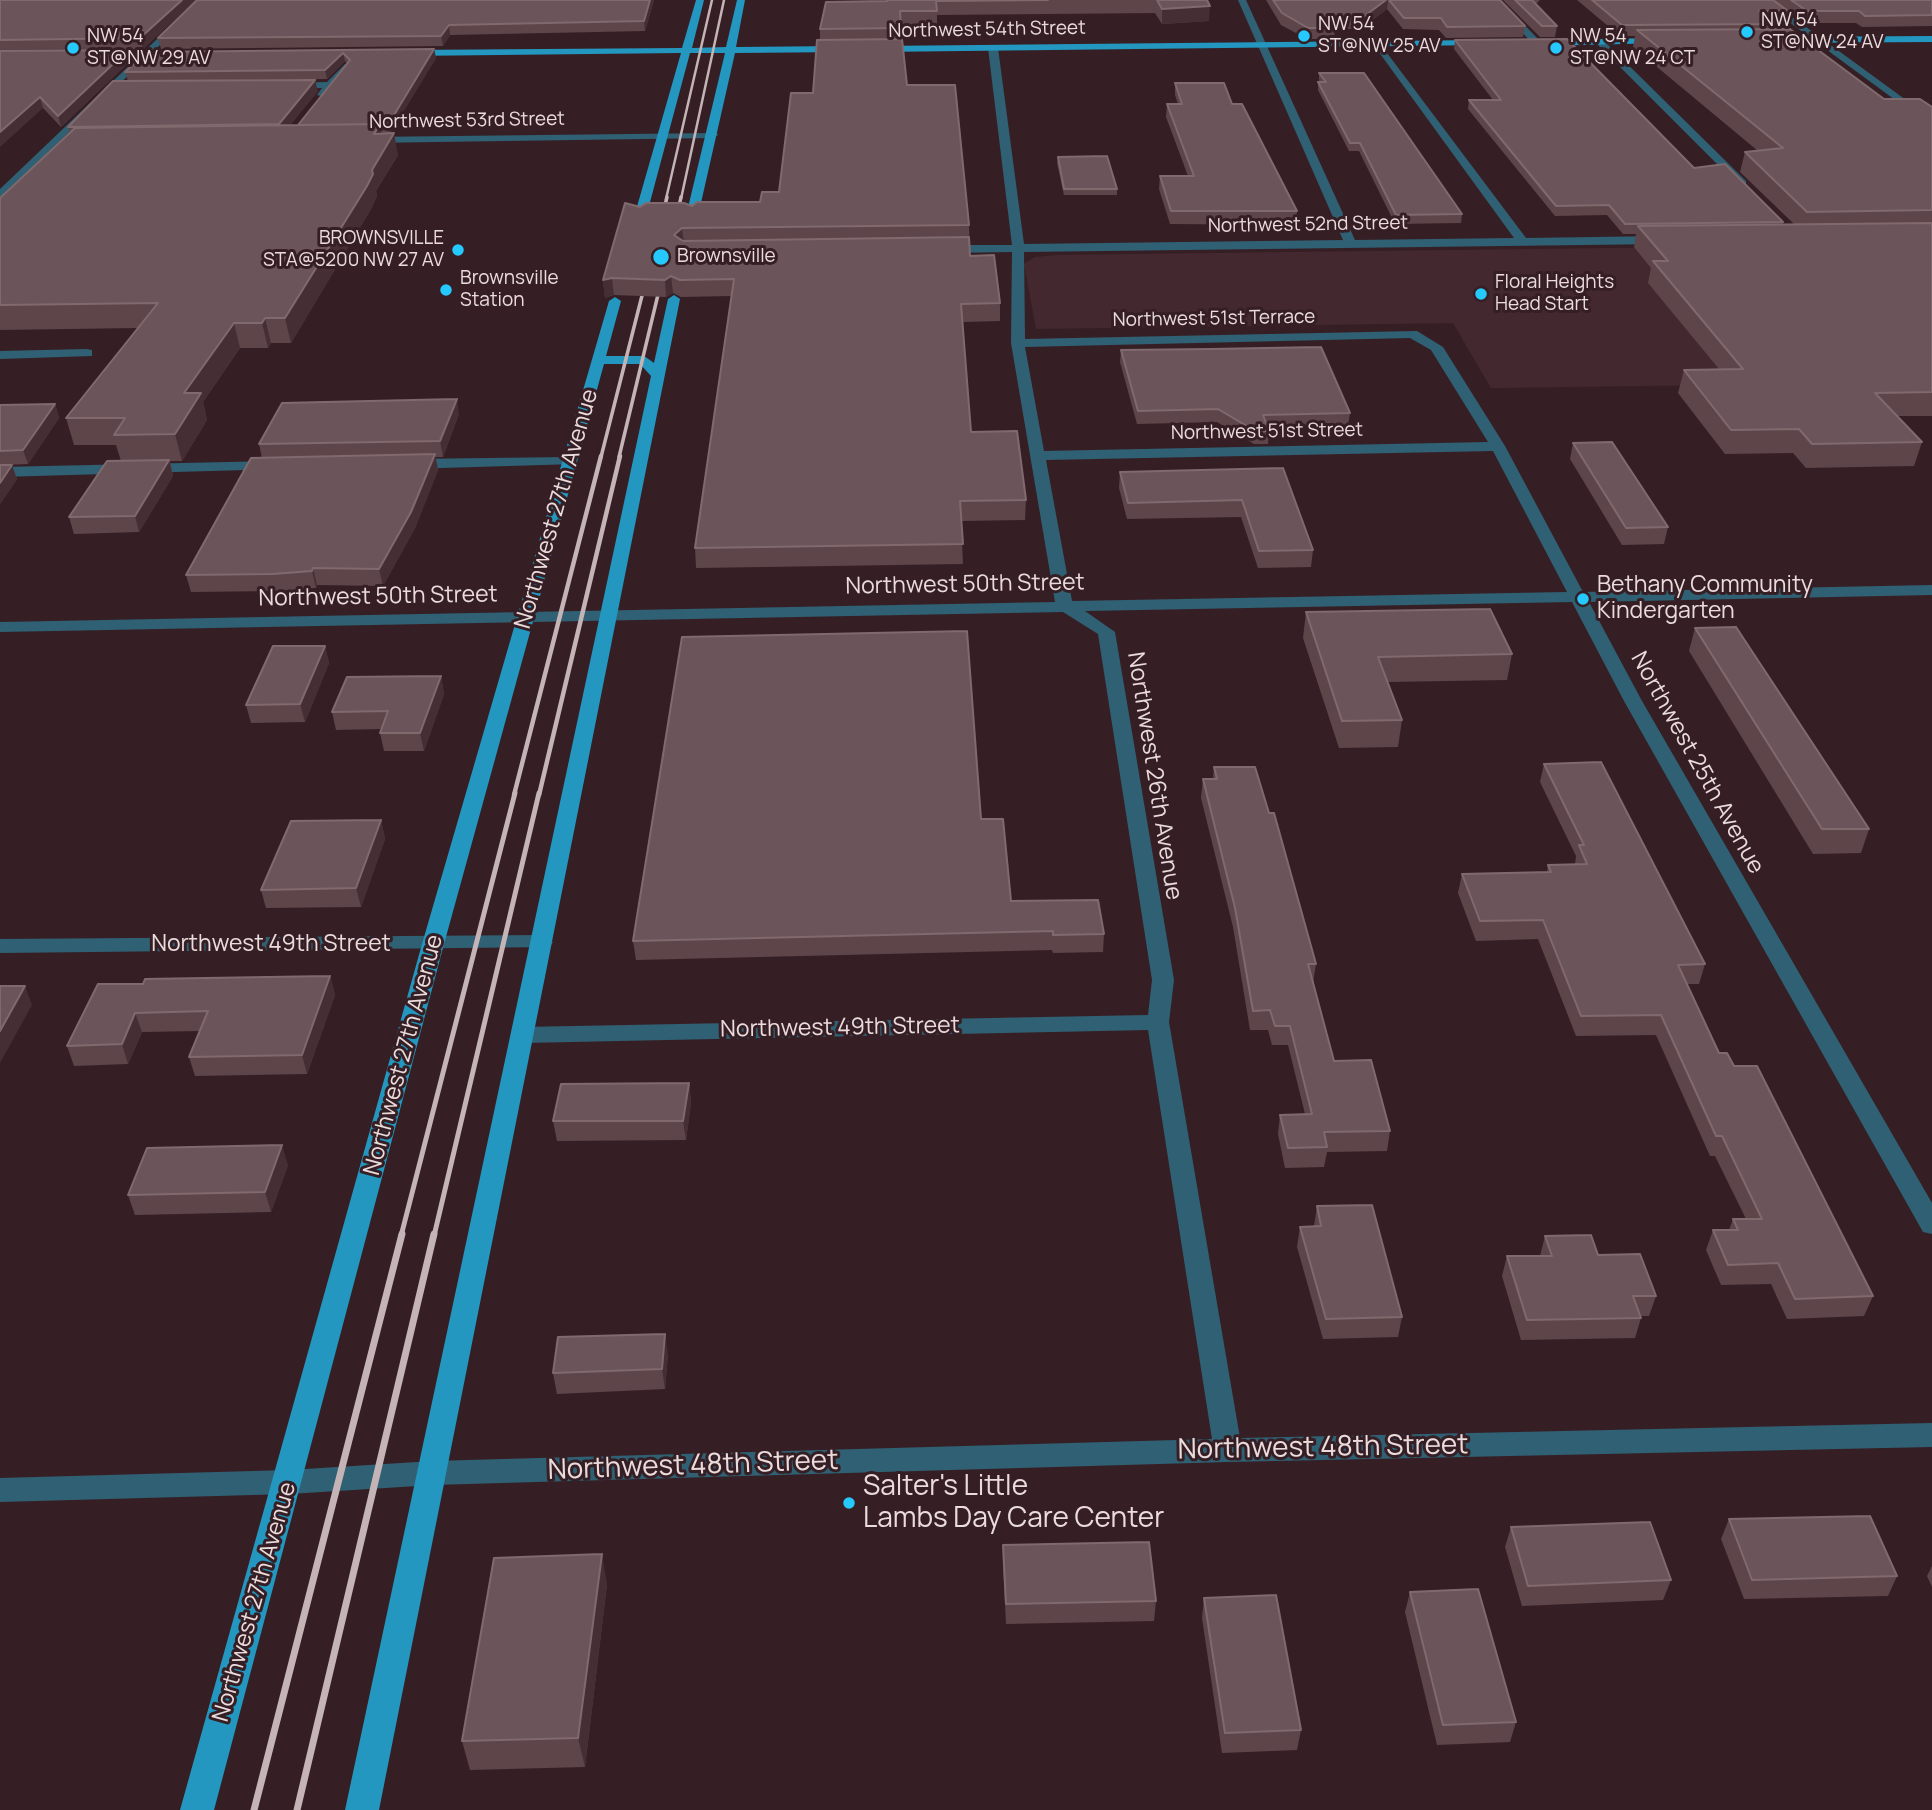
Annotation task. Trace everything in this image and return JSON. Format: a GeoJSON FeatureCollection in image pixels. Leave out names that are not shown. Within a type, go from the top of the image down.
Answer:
{"type":"FeatureCollection","features":[{"type":"Feature","properties":{"kind":"main road"},"geometry":{"type":"LineString","coordinates":[[640,217],[700,0]]}},
{"type":"Feature","properties":{"kind":"main road"},"geometry":{"type":"LineString","coordinates":[[692,216],[713,135],[741,0]]}},
{"type":"Feature","properties":{"kind":"main road"},"geometry":{"type":"LineString","coordinates":[[1770,40],[1932,39]]}},
{"type":"Feature","properties":{"kind":"main road"},"geometry":{"type":"LineString","coordinates":[[1526,43],[1673,41]]}},
{"type":"Feature","properties":{"kind":"main road","name":"Northwest 54th Street"},"geometry":{"type":"LineString","coordinates":[[867,49],[1497,43]]}},
{"type":"Feature","properties":{"kind":"main road"},"geometry":{"type":"LineString","coordinates":[[393,53],[853,49]]}},
{"type":"Feature","properties":{"kind":"main road"},"geometry":{"type":"LineString","coordinates":[[91,55],[187,54]]}},
{"type":"Feature","properties":{"kind":"main road"},"geometry":{"type":"LineString","coordinates":[[362,1810],[674,299]]}},
{"type":"Feature","properties":{"kind":"main road","name":"Northwest 27th Avenue"},"geometry":{"type":"LineString","coordinates":[[197,1810],[289,1482],[433,944],[615,300]]}},
{"type":"Feature","properties":{"kind":"main road"},"geometry":{"type":"LineString","coordinates":[[598,360],[644,360],[658,375]]}},
{"type":"Feature","properties":{"kind":"street"},"geometry":{"type":"LineString","coordinates":[[0,195],[203,0]]}},
{"type":"Feature","properties":{"kind":"street"},"geometry":{"type":"LineString","coordinates":[[1242,0],[1351,244]]}},
{"type":"Feature","properties":{"kind":"street"},"geometry":{"type":"LineString","coordinates":[[1495,0],[1537,43]]}},
{"type":"Feature","properties":{"kind":"street"},"geometry":{"type":"LineString","coordinates":[[1763,0],[1932,124]]}},
{"type":"Feature","properties":{"kind":"street"},"geometry":{"type":"LineString","coordinates":[[1600,42],[1748,190]]}},
{"type":"Feature","properties":{"kind":"street"},"geometry":{"type":"LineString","coordinates":[[1378,44],[1523,242]]}},
{"type":"Feature","properties":{"kind":"street"},"geometry":{"type":"LineString","coordinates":[[993,48],[1018,248],[1018,343],[1064,605]]}},
{"type":"Feature","properties":{"kind":"street"},"geometry":{"type":"LineString","coordinates":[[315,104],[345,67]]}},
{"type":"Feature","properties":{"kind":"street"},"geometry":{"type":"LineString","coordinates":[[275,86],[330,85]]}},
{"type":"Feature","properties":{"kind":"street"},"geometry":{"type":"LineString","coordinates":[[111,87],[125,87]]}},
{"type":"Feature","properties":{"kind":"street"},"geometry":{"type":"LineString","coordinates":[[1910,108],[1932,108]]}},
{"type":"Feature","properties":{"kind":"street","name":"Northwest 53rd Street"},"geometry":{"type":"LineString","coordinates":[[356,140],[713,135]]}},
{"type":"Feature","properties":{"kind":"street"},"geometry":{"type":"LineString","coordinates":[[53,144],[67,144]]}},
{"type":"Feature","properties":{"kind":"street","name":"Northwest 52nd Street"},"geometry":{"type":"LineString","coordinates":[[934,249],[1674,240]]}},
{"type":"Feature","properties":{"kind":"street","name":"Northwest 51st Terrace"},"geometry":{"type":"LineString","coordinates":[[1018,343],[1412,334]]}},
{"type":"Feature","properties":{"kind":"street","name":"Northwest 25th Avenue"},"geometry":{"type":"LineString","coordinates":[[1412,334],[1436,347],[1498,446],[1576,597],[1932,1224]]}},
{"type":"Feature","properties":{"kind":"street"},"geometry":{"type":"LineString","coordinates":[[0,355],[87,353]]}},
{"type":"Feature","properties":{"kind":"street","name":"Northwest 51st Street"},"geometry":{"type":"LineString","coordinates":[[1038,456],[1498,446]]}},
{"type":"Feature","properties":{"kind":"street"},"geometry":{"type":"LineString","coordinates":[[390,464],[571,461]]}},
{"type":"Feature","properties":{"kind":"street"},"geometry":{"type":"LineString","coordinates":[[0,472],[292,466]]}},
{"type":"Feature","properties":{"kind":"street","name":"Northwest 50th Street"},"geometry":{"type":"LineString","coordinates":[[0,627],[1932,590]]}},
{"type":"Feature","properties":{"kind":"street","name":"Northwest 26th Avenue"},"geometry":{"type":"LineString","coordinates":[[1064,605],[1106,632],[1163,981],[1158,1022],[1228,1450]]}},
{"type":"Feature","properties":{"kind":"street","name":"Northwest 49th Street"},"geometry":{"type":"LineString","coordinates":[[0,946],[542,942]]}},
{"type":"Feature","properties":{"kind":"street","name":"Northwest 49th Street"},"geometry":{"type":"LineString","coordinates":[[523,1035],[1158,1022]]}},
{"type":"Feature","properties":{"kind":"street","name":"Northwest 48th Street"},"geometry":{"type":"LineString","coordinates":[[0,1490],[289,1482],[433,1473],[1228,1450],[1932,1435]]}},
{"type":"Feature","properties":{"kind":"shaded area","name":"Floral Heights Head Start"},"geometry":{"type":"Polygon","coordinates":[[[1932,244],[1932,382],[1491,388],[1453,323],[1036,329],[1024,264],[1035,257],[1058,255],[1932,244]]]}},
{"type":"Feature","properties":{"kind":"building"},"geometry":{"type":"Polygon","coordinates":[[[0,0],[182,0],[140,38],[0,40],[0,0]]]}},
{"type":"Feature","properties":{"kind":"building"},"geometry":{"type":"Polygon","coordinates":[[[197,0],[650,0],[644,21],[449,25],[441,36],[158,38],[197,0]]]}},
{"type":"Feature","properties":{"kind":"building"},"geometry":{"type":"Polygon","coordinates":[[[887,0],[1048,0],[936,1],[937,11],[900,11],[901,28],[820,29],[826,2],[887,0]]]}},
{"type":"Feature","properties":{"kind":"building"},"geometry":{"type":"Polygon","coordinates":[[[1157,0],[1207,0],[1210,6],[1162,9],[1157,0]]]}},
{"type":"Feature","properties":{"kind":"building"},"geometry":{"type":"Polygon","coordinates":[[[1273,0],[1386,0],[1362,18],[1329,18],[1336,28],[1308,28],[1282,13],[1273,0]]]}},
{"type":"Feature","properties":{"kind":"building"},"geometry":{"type":"Polygon","coordinates":[[[1389,0],[1500,0],[1525,26],[1447,27],[1441,18],[1404,18],[1389,0]]]}},
{"type":"Feature","properties":{"kind":"building"},"geometry":{"type":"Polygon","coordinates":[[[1515,0],[1532,0],[1557,26],[1542,26],[1515,0]]]}},
{"type":"Feature","properties":{"kind":"building"},"geometry":{"type":"Polygon","coordinates":[[[1592,0],[1773,0],[1788,11],[1759,11],[1774,24],[1622,25],[1592,0]]]}},
{"type":"Feature","properties":{"kind":"building"},"geometry":{"type":"Polygon","coordinates":[[[1791,0],[1932,0],[1932,15],[1865,16],[1859,11],[1807,11],[1791,0]]]}},
{"type":"Feature","properties":{"kind":"building"},"geometry":{"type":"Polygon","coordinates":[[[1790,29],[1884,99],[1920,99],[1932,107],[1932,210],[1807,212],[1745,152],[1783,148],[1637,30],[1790,29]]]}},
{"type":"Feature","properties":{"kind":"building"},"geometry":{"type":"Polygon","coordinates":[[[902,39],[907,85],[955,85],[969,225],[682,228],[674,235],[683,241],[969,237],[970,256],[994,255],[1000,303],[961,304],[971,432],[1017,431],[1026,500],[960,501],[963,544],[695,548],[734,279],[680,280],[671,276],[665,280],[603,280],[625,203],[640,207],[646,203],[684,203],[692,206],[697,202],[760,202],[762,192],[779,192],[791,93],[813,93],[817,40],[902,39]]]}},
{"type":"Feature","properties":{"kind":"building"},"geometry":{"type":"Polygon","coordinates":[[[1567,39],[1694,168],[1725,164],[1783,222],[1625,224],[1609,205],[1556,206],[1469,100],[1501,100],[1455,40],[1567,39]]]}},
{"type":"Feature","properties":{"kind":"building"},"geometry":{"type":"Polygon","coordinates":[[[434,49],[388,125],[298,125],[350,60],[343,53],[325,70],[125,72],[147,52],[434,49]]]}},
{"type":"Feature","properties":{"kind":"building"},"geometry":{"type":"Polygon","coordinates":[[[128,50],[58,116],[40,97],[0,132],[0,51],[128,50]]]}},
{"type":"Feature","properties":{"kind":"building"},"geometry":{"type":"Polygon","coordinates":[[[1319,73],[1364,73],[1462,214],[1396,215],[1360,143],[1350,143],[1318,82],[1326,82],[1319,73]]]}},
{"type":"Feature","properties":{"kind":"building"},"geometry":{"type":"Polygon","coordinates":[[[315,80],[279,124],[68,127],[113,81],[315,80]]]}},
{"type":"Feature","properties":{"kind":"building"},"geometry":{"type":"Polygon","coordinates":[[[1175,83],[1224,83],[1232,104],[1242,104],[1297,211],[1171,211],[1160,176],[1194,176],[1167,104],[1182,104],[1175,83]]]}},
{"type":"Feature","properties":{"kind":"building"},"geometry":{"type":"Polygon","coordinates":[[[380,124],[374,134],[394,133],[372,170],[373,174],[367,186],[285,318],[265,318],[262,323],[234,323],[184,393],[201,393],[175,434],[114,435],[125,418],[66,418],[158,303],[0,305],[0,198],[75,128],[380,124]]]}},
{"type":"Feature","properties":{"kind":"building"},"geometry":{"type":"Polygon","coordinates":[[[1107,156],[1117,189],[1064,189],[1058,157],[1107,156]]]}},
{"type":"Feature","properties":{"kind":"building"},"geometry":{"type":"Polygon","coordinates":[[[1932,223],[1932,392],[1875,393],[1922,442],[1812,444],[1799,429],[1731,430],[1684,370],[1743,369],[1653,261],[1668,261],[1638,226],[1932,223]]]}},
{"type":"Feature","properties":{"kind":"building"},"geometry":{"type":"Polygon","coordinates":[[[1321,347],[1350,413],[1263,415],[1269,431],[1255,431],[1218,409],[1138,411],[1121,350],[1211,349],[1321,347]]]}},
{"type":"Feature","properties":{"kind":"building"},"geometry":{"type":"Polygon","coordinates":[[[457,399],[440,441],[259,444],[282,403],[457,399]]]}},
{"type":"Feature","properties":{"kind":"building"},"geometry":{"type":"Polygon","coordinates":[[[55,404],[23,450],[0,451],[0,405],[55,404]]]}},
{"type":"Feature","properties":{"kind":"building"},"geometry":{"type":"Polygon","coordinates":[[[1612,442],[1668,527],[1626,528],[1573,443],[1612,442]]]}},
{"type":"Feature","properties":{"kind":"building"},"geometry":{"type":"Polygon","coordinates":[[[435,454],[411,512],[379,569],[313,568],[312,571],[273,574],[186,575],[251,458],[435,454]]]}},
{"type":"Feature","properties":{"kind":"building"},"geometry":{"type":"Polygon","coordinates":[[[169,460],[135,516],[69,517],[107,461],[169,460]]]}},
{"type":"Feature","properties":{"kind":"building"},"geometry":{"type":"Polygon","coordinates":[[[0,465],[12,465],[0,483],[0,465]]]}},
{"type":"Feature","properties":{"kind":"building"},"geometry":{"type":"Polygon","coordinates":[[[1283,468],[1313,550],[1259,551],[1242,500],[1128,503],[1120,472],[1283,468]]]}},
{"type":"Feature","properties":{"kind":"building"},"geometry":{"type":"Polygon","coordinates":[[[1490,609],[1512,654],[1378,657],[1402,720],[1342,721],[1306,612],[1490,609]]]}},
{"type":"Feature","properties":{"kind":"building"},"geometry":{"type":"Polygon","coordinates":[[[1736,627],[1869,829],[1822,829],[1695,628],[1736,627]]]}},
{"type":"Feature","properties":{"kind":"building"},"geometry":{"type":"Polygon","coordinates":[[[967,631],[981,819],[1003,819],[1011,901],[1098,900],[1104,934],[1053,935],[1053,931],[633,941],[682,637],[967,631]]]}},
{"type":"Feature","properties":{"kind":"building"},"geometry":{"type":"Polygon","coordinates":[[[273,646],[325,646],[300,704],[246,705],[273,646]]]}},
{"type":"Feature","properties":{"kind":"building"},"geometry":{"type":"Polygon","coordinates":[[[441,676],[420,733],[380,733],[388,711],[332,712],[347,677],[441,676]]]}},
{"type":"Feature","properties":{"kind":"building"},"geometry":{"type":"Polygon","coordinates":[[[1601,762],[1705,964],[1678,965],[1719,1053],[1727,1053],[1734,1066],[1757,1066],[1873,1296],[1795,1299],[1778,1263],[1728,1265],[1713,1230],[1738,1230],[1733,1219],[1762,1219],[1722,1136],[1716,1136],[1661,1015],[1581,1016],[1543,920],[1480,921],[1462,874],[1551,872],[1548,865],[1587,864],[1579,845],[1584,845],[1544,764],[1601,762]]]}},
{"type":"Feature","properties":{"kind":"building"},"geometry":{"type":"Polygon","coordinates":[[[1214,767],[1255,767],[1269,813],[1274,813],[1316,964],[1308,964],[1334,1061],[1371,1060],[1390,1131],[1324,1132],[1327,1147],[1288,1148],[1280,1115],[1312,1114],[1290,1026],[1275,1026],[1270,1010],[1253,1011],[1235,908],[1203,779],[1217,779],[1214,767]]]}},
{"type":"Feature","properties":{"kind":"building"},"geometry":{"type":"Polygon","coordinates":[[[381,820],[356,888],[261,890],[291,821],[381,820]]]}},
{"type":"Feature","properties":{"kind":"building"},"geometry":{"type":"Polygon","coordinates":[[[330,976],[302,1055],[189,1057],[208,1011],[135,1013],[122,1044],[67,1046],[98,984],[143,984],[145,979],[330,976]]]}},
{"type":"Feature","properties":{"kind":"building"},"geometry":{"type":"Polygon","coordinates":[[[0,986],[25,986],[0,1031],[0,986]]]}},
{"type":"Feature","properties":{"kind":"building"},"geometry":{"type":"Polygon","coordinates":[[[689,1083],[683,1121],[553,1121],[561,1084],[689,1083]]]}},
{"type":"Feature","properties":{"kind":"building"},"geometry":{"type":"Polygon","coordinates":[[[282,1145],[265,1192],[128,1195],[147,1148],[282,1145]]]}},
{"type":"Feature","properties":{"kind":"building"},"geometry":{"type":"Polygon","coordinates":[[[1372,1205],[1402,1317],[1326,1319],[1300,1227],[1321,1226],[1317,1206],[1372,1205]]]}},
{"type":"Feature","properties":{"kind":"building"},"geometry":{"type":"Polygon","coordinates":[[[1591,1235],[1598,1255],[1640,1254],[1656,1296],[1633,1296],[1641,1318],[1527,1320],[1507,1256],[1552,1256],[1545,1236],[1591,1235]]]}},
{"type":"Feature","properties":{"kind":"building"},"geometry":{"type":"Polygon","coordinates":[[[665,1334],[662,1369],[553,1373],[558,1337],[665,1334]]]}},
{"type":"Feature","properties":{"kind":"building"},"geometry":{"type":"Polygon","coordinates":[[[1870,1516],[1897,1576],[1752,1580],[1729,1519],[1870,1516]]]}},
{"type":"Feature","properties":{"kind":"building"},"geometry":{"type":"Polygon","coordinates":[[[1650,1522],[1671,1580],[1528,1586],[1511,1527],[1650,1522]]]}},
{"type":"Feature","properties":{"kind":"building"},"geometry":{"type":"Polygon","coordinates":[[[1149,1542],[1156,1601],[1006,1604],[1003,1545],[1149,1542]]]}},
{"type":"Feature","properties":{"kind":"building"},"geometry":{"type":"Polygon","coordinates":[[[602,1554],[578,1738],[462,1741],[494,1558],[602,1554]]]}},
{"type":"Feature","properties":{"kind":"building"},"geometry":{"type":"Polygon","coordinates":[[[1478,1589],[1516,1722],[1443,1725],[1410,1592],[1478,1589]]]}},
{"type":"Feature","properties":{"kind":"building"},"geometry":{"type":"Polygon","coordinates":[[[1276,1595],[1301,1730],[1225,1733],[1204,1598],[1276,1595]]]}},
{"type":"Feature","properties":{"kind":"railway"},"geometry":{"type":"LineString","coordinates":[[666,199],[712,0]]}},
{"type":"Feature","properties":{"kind":"railway"},"geometry":{"type":"LineString","coordinates":[[681,199],[724,0]]}},
{"type":"Feature","properties":{"kind":"railway"},"geometry":{"type":"LineString","coordinates":[[661,222],[667,197]]}},
{"type":"Feature","properties":{"kind":"railway"},"geometry":{"type":"LineString","coordinates":[[676,220],[681,197]]}},
{"type":"Feature","properties":{"kind":"railway"},"geometry":{"type":"LineString","coordinates":[[601,457],[647,276]]}},
{"type":"Feature","properties":{"kind":"railway"},"geometry":{"type":"LineString","coordinates":[[619,457],[662,278]]}},
{"type":"Feature","properties":{"kind":"railway"},"geometry":{"type":"LineString","coordinates":[[514,795],[601,456]]}},
{"type":"Feature","properties":{"kind":"railway"},"geometry":{"type":"LineString","coordinates":[[539,795],[620,456]]}},
{"type":"Feature","properties":{"kind":"railway"},"geometry":{"type":"LineString","coordinates":[[401,1236],[515,793]]}},
{"type":"Feature","properties":{"kind":"railway"},"geometry":{"type":"LineString","coordinates":[[434,1236],[539,793]]}},
{"type":"Feature","properties":{"kind":"railway"},"geometry":{"type":"LineString","coordinates":[[254,1810],[402,1234]]}},
{"type":"Feature","properties":{"kind":"railway"},"geometry":{"type":"LineString","coordinates":[[297,1810],[434,1234]]}},
{"type":"Feature","properties":{"kind":"place","name":"NW 54 ST@NW 24 AV"},"geometry":{"type":"Point","coordinates":[1747,32]}},
{"type":"Feature","properties":{"kind":"place","name":"NW 54 ST@NW 25 AV"},"geometry":{"type":"Point","coordinates":[1304,36]}},
{"type":"Feature","properties":{"kind":"place","name":"NW 54 ST@NW 29 AV"},"geometry":{"type":"Point","coordinates":[73,48]}},
{"type":"Feature","properties":{"kind":"place","name":"NW 54 ST@NW 24 CT"},"geometry":{"type":"Point","coordinates":[1556,48]}},
{"type":"Feature","properties":{"kind":"place","name":"BROWNSVILLE STA@5200 NW 27 AV"},"geometry":{"type":"Point","coordinates":[458,250]}},
{"type":"Feature","properties":{"kind":"place","name":"Brownsville"},"geometry":{"type":"Point","coordinates":[661,257]}},
{"type":"Feature","properties":{"kind":"place","name":"Brownsville Station"},"geometry":{"type":"Point","coordinates":[446,290]}},
{"type":"Feature","properties":{"kind":"place","name":"Floral Heights Head Start"},"geometry":{"type":"Point","coordinates":[1481,294]}},
{"type":"Feature","properties":{"kind":"place","name":"Bethany Community Kindergarten"},"geometry":{"type":"Point","coordinates":[1583,599]}},
{"type":"Feature","properties":{"kind":"place","name":"Salter's Little Lambs Day Care Center"},"geometry":{"type":"Point","coordinates":[849,1503]}}]}
